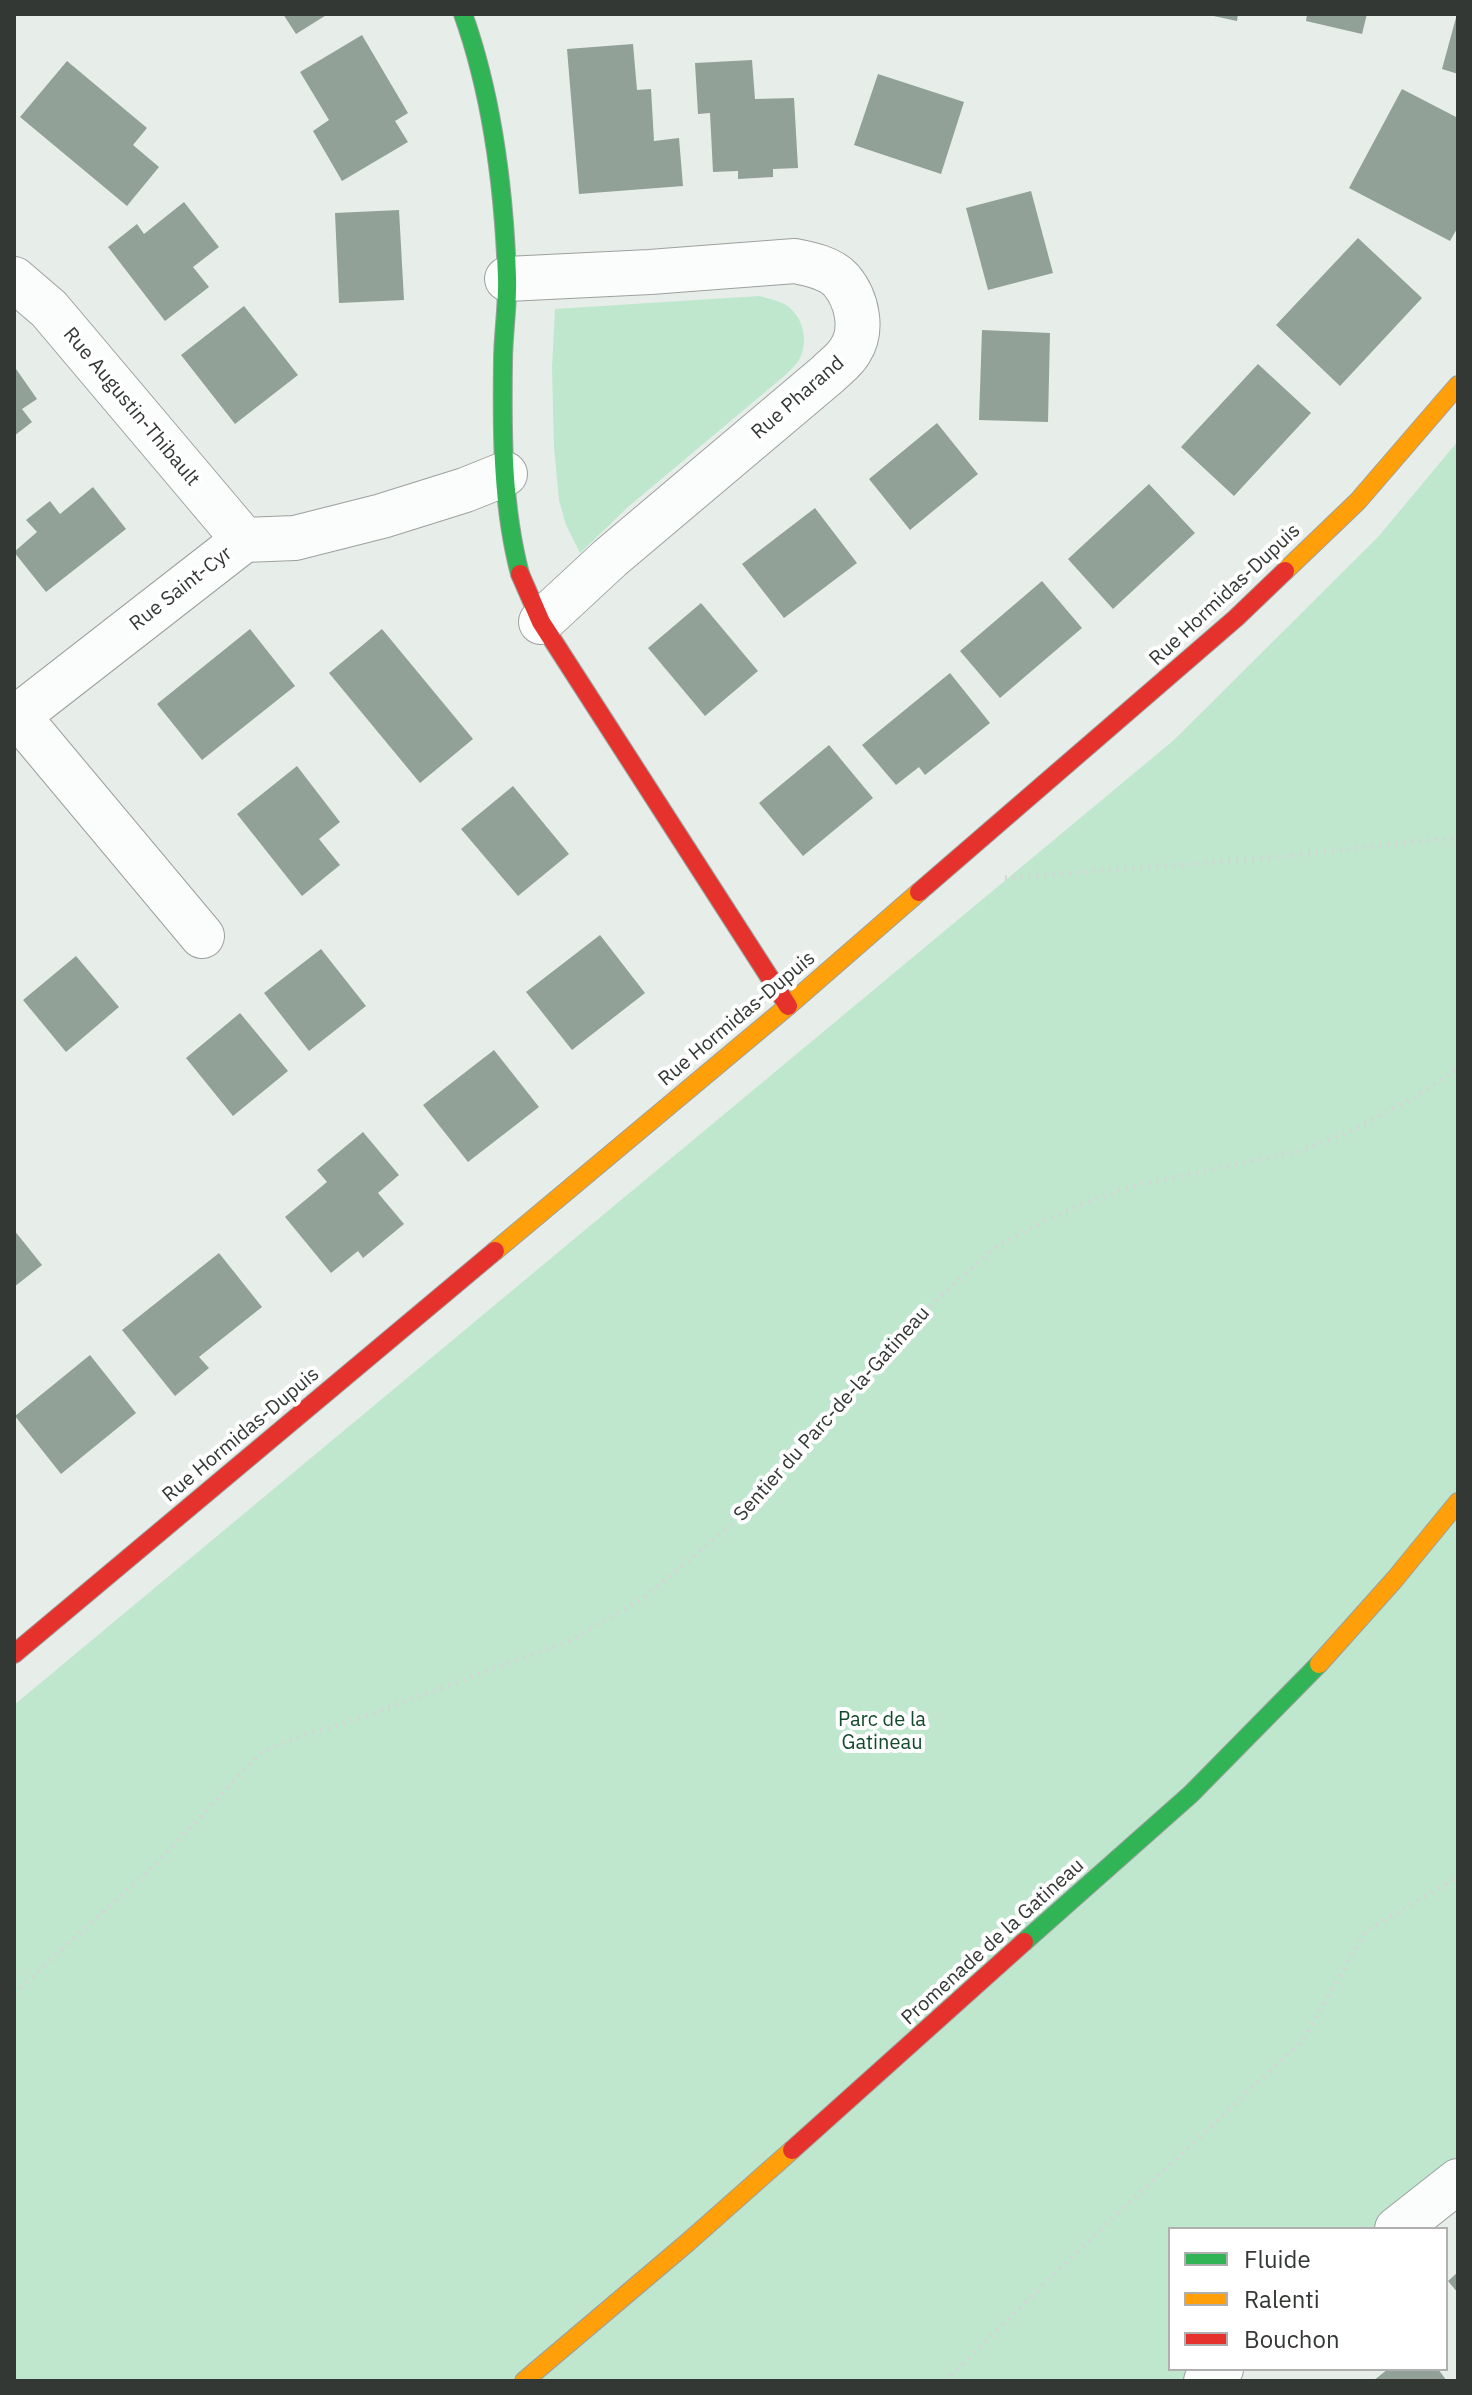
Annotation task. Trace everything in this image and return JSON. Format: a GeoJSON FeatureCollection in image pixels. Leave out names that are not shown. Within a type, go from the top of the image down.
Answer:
{"type":"FeatureCollection","features":[{"type":"Feature","properties":{"kind":"street"},"geometry":{"type":"LineString","coordinates":[[463,14],[474,45],[489,117],[500,192],[507,279],[503,362],[505,474],[513,547],[523,583],[541,622],[788,1006]]}},
{"type":"Feature","properties":{"kind":"street","name":"Rue Pharand"},"geometry":{"type":"LineString","coordinates":[[507,279],[795,261],[817,266],[840,279],[855,306],[858,330],[850,351],[828,374],[610,558],[541,622]]}},
{"type":"Feature","properties":{"kind":"street","name":"Rue Augustin-Thibault"},"geometry":{"type":"LineString","coordinates":[[14,279],[49,309],[244,540]]}},
{"type":"Feature","properties":{"kind":"street","name":"Rue Hormidas-Dupuis"},"geometry":{"type":"LineString","coordinates":[[14,1654],[788,1006],[1236,618],[1358,501],[1458,385]]}},
{"type":"Feature","properties":{"kind":"street","name":"Rue Saint-Cyr"},"geometry":{"type":"LineString","coordinates":[[202,936],[16,718],[244,540],[295,538],[382,516],[505,474]]}},
{"type":"Feature","properties":{"kind":"street","name":"Promenade de la Gatineau"},"geometry":{"type":"LineString","coordinates":[[524,2381],[687,2243],[1191,1794],[1340,1643],[1458,1502]]}},
{"type":"Feature","properties":{"kind":"street"},"geometry":{"type":"LineString","coordinates":[[1400,2227],[1458,2181]]}},
{"type":"Feature","properties":{"kind":"path"},"geometry":{"type":"LineString","coordinates":[[1001,878],[1268,858],[1458,837]]}},
{"type":"Feature","properties":{"kind":"path","name":"Sentier du Parc-de-la-Gatineau"},"geometry":{"type":"LineString","coordinates":[[14,1993],[157,1863],[260,1753],[569,1641],[642,1599],[744,1514],[936,1300],[997,1246],[1048,1219],[1138,1185],[1300,1151],[1351,1131],[1415,1097],[1458,1068]]}},
{"type":"Feature","properties":{"kind":"path"},"geometry":{"type":"LineString","coordinates":[[945,2381],[1081,2248],[1303,2040],[1366,1931],[1458,1877]]}},
{"type":"Feature","properties":{"kind":"green space"},"geometry":{"type":"Polygon","coordinates":[[[759,296],[787,306],[799,320],[804,342],[797,363],[628,507],[580,553],[566,525],[559,500],[552,368],[555,309],[759,296]]]}},
{"type":"Feature","properties":{"kind":"green space","name":"Parc de la Gatineau"},"geometry":{"type":"Polygon","coordinates":[[[1458,441],[1458,2169],[1386,2227],[1168,2227],[1168,2371],[1206,2371],[1194,2381],[14,2381],[14,1705],[1174,740],[1378,537],[1458,441]]]}},
{"type":"Feature","properties":{"kind":"building"},"geometry":{"type":"Polygon","coordinates":[[[283,14],[328,14],[296,34],[283,14]]]}},
{"type":"Feature","properties":{"kind":"building"},"geometry":{"type":"Polygon","coordinates":[[[1204,14],[1238,14],[1237,21],[1204,14]]]}},
{"type":"Feature","properties":{"kind":"building"},"geometry":{"type":"Polygon","coordinates":[[[1307,14],[1367,14],[1362,34],[1306,21],[1307,14]]]}},
{"type":"Feature","properties":{"kind":"building"},"geometry":{"type":"Polygon","coordinates":[[[1458,14],[1458,74],[1442,69],[1458,14]]]}},
{"type":"Feature","properties":{"kind":"building"},"geometry":{"type":"Polygon","coordinates":[[[362,35],[408,113],[395,121],[408,142],[342,181],[313,131],[329,120],[300,72],[362,35]]]}},
{"type":"Feature","properties":{"kind":"building"},"geometry":{"type":"Polygon","coordinates":[[[633,44],[637,90],[651,89],[654,141],[679,138],[683,186],[579,194],[567,49],[633,44]]]}},
{"type":"Feature","properties":{"kind":"building"},"geometry":{"type":"Polygon","coordinates":[[[752,60],[755,99],[794,98],[798,168],[773,169],[773,177],[738,179],[738,171],[713,172],[710,113],[698,114],[695,63],[752,60]]]}},
{"type":"Feature","properties":{"kind":"building"},"geometry":{"type":"Polygon","coordinates":[[[67,61],[147,128],[133,145],[159,167],[127,206],[20,117],[67,61]]]}},
{"type":"Feature","properties":{"kind":"building"},"geometry":{"type":"Polygon","coordinates":[[[878,74],[964,102],[941,174],[854,145],[878,74]]]}},
{"type":"Feature","properties":{"kind":"building"},"geometry":{"type":"Polygon","coordinates":[[[1402,89],[1458,118],[1458,227],[1450,241],[1349,188],[1402,89]]]}},
{"type":"Feature","properties":{"kind":"building"},"geometry":{"type":"Polygon","coordinates":[[[1031,191],[1053,273],[988,290],[966,208],[1031,191]]]}},
{"type":"Feature","properties":{"kind":"building"},"geometry":{"type":"Polygon","coordinates":[[[184,202],[219,247],[193,267],[209,287],[165,321],[108,247],[137,224],[144,234],[184,202]]]}},
{"type":"Feature","properties":{"kind":"building"},"geometry":{"type":"Polygon","coordinates":[[[399,210],[404,300],[339,303],[335,213],[399,210]]]}},
{"type":"Feature","properties":{"kind":"building"},"geometry":{"type":"Polygon","coordinates":[[[1358,238],[1422,298],[1340,386],[1276,325],[1358,238]]]}},
{"type":"Feature","properties":{"kind":"building"},"geometry":{"type":"Polygon","coordinates":[[[244,306],[298,375],[235,424],[181,355],[244,306]]]}},
{"type":"Feature","properties":{"kind":"building"},"geometry":{"type":"Polygon","coordinates":[[[982,330],[1050,333],[1048,422],[979,420],[982,330]]]}},
{"type":"Feature","properties":{"kind":"building"},"geometry":{"type":"Polygon","coordinates":[[[1258,364],[1311,413],[1234,496],[1181,447],[1258,364]]]}},
{"type":"Feature","properties":{"kind":"building"},"geometry":{"type":"Polygon","coordinates":[[[14,366],[37,399],[22,409],[32,422],[14,436],[14,366]]]}},
{"type":"Feature","properties":{"kind":"building"},"geometry":{"type":"Polygon","coordinates":[[[937,423],[978,474],[910,530],[869,479],[937,423]]]}},
{"type":"Feature","properties":{"kind":"building"},"geometry":{"type":"Polygon","coordinates":[[[1149,484],[1195,533],[1113,609],[1068,559],[1149,484]]]}},
{"type":"Feature","properties":{"kind":"building"},"geometry":{"type":"Polygon","coordinates":[[[93,487],[126,529],[46,592],[14,552],[37,532],[26,520],[50,501],[60,514],[93,487]]]}},
{"type":"Feature","properties":{"kind":"building"},"geometry":{"type":"Polygon","coordinates":[[[815,508],[857,563],[784,618],[742,564],[815,508]]]}},
{"type":"Feature","properties":{"kind":"building"},"geometry":{"type":"Polygon","coordinates":[[[1042,581],[1082,628],[1000,698],[960,651],[1042,581]]]}},
{"type":"Feature","properties":{"kind":"building"},"geometry":{"type":"Polygon","coordinates":[[[701,603],[758,671],[705,716],[648,648],[701,603]]]}},
{"type":"Feature","properties":{"kind":"building"},"geometry":{"type":"Polygon","coordinates":[[[250,629],[295,686],[202,760],[157,704],[250,629]]]}},
{"type":"Feature","properties":{"kind":"building"},"geometry":{"type":"Polygon","coordinates":[[[382,629],[473,739],[420,783],[329,673],[382,629]]]}},
{"type":"Feature","properties":{"kind":"building"},"geometry":{"type":"Polygon","coordinates":[[[950,673],[990,723],[925,775],[919,767],[896,785],[862,745],[950,673]]]}},
{"type":"Feature","properties":{"kind":"building"},"geometry":{"type":"Polygon","coordinates":[[[829,745],[873,798],[803,856],[759,803],[829,745]]]}},
{"type":"Feature","properties":{"kind":"building"},"geometry":{"type":"Polygon","coordinates":[[[297,766],[340,822],[319,839],[340,865],[302,896],[237,814],[297,766]]]}},
{"type":"Feature","properties":{"kind":"building"},"geometry":{"type":"Polygon","coordinates":[[[513,786],[569,854],[518,896],[461,829],[513,786]]]}},
{"type":"Feature","properties":{"kind":"building"},"geometry":{"type":"Polygon","coordinates":[[[600,935],[645,993],[572,1050],[526,992],[600,935]]]}},
{"type":"Feature","properties":{"kind":"building"},"geometry":{"type":"Polygon","coordinates":[[[321,949],[366,1006],[309,1051],[264,993],[321,949]]]}},
{"type":"Feature","properties":{"kind":"building"},"geometry":{"type":"Polygon","coordinates":[[[76,956],[119,1007],[66,1052],[23,1000],[76,956]]]}},
{"type":"Feature","properties":{"kind":"building"},"geometry":{"type":"Polygon","coordinates":[[[240,1013],[288,1071],[233,1116],[186,1058],[240,1013]]]}},
{"type":"Feature","properties":{"kind":"building"},"geometry":{"type":"Polygon","coordinates":[[[494,1050],[539,1107],[468,1162],[423,1105],[494,1050]]]}},
{"type":"Feature","properties":{"kind":"building"},"geometry":{"type":"Polygon","coordinates":[[[363,1132],[399,1175],[378,1193],[404,1224],[363,1258],[358,1251],[331,1273],[285,1217],[327,1182],[317,1170],[363,1132]]]}},
{"type":"Feature","properties":{"kind":"building"},"geometry":{"type":"Polygon","coordinates":[[[14,1230],[42,1265],[14,1287],[14,1230]]]}},
{"type":"Feature","properties":{"kind":"building"},"geometry":{"type":"Polygon","coordinates":[[[219,1253],[262,1307],[199,1357],[209,1368],[175,1396],[122,1330],[219,1253]]]}},
{"type":"Feature","properties":{"kind":"building"},"geometry":{"type":"Polygon","coordinates":[[[90,1355],[136,1413],[61,1474],[15,1416],[90,1355]]]}},
{"type":"Feature","properties":{"kind":"building"},"geometry":{"type":"Polygon","coordinates":[[[1458,2272],[1458,2293],[1448,2281],[1458,2272]]]}},
{"type":"Feature","properties":{"kind":"building"},"geometry":{"type":"Polygon","coordinates":[[[1386,2371],[1440,2371],[1447,2381],[1373,2381],[1386,2371]]]}},
{"type":"Feature","properties":{"kind":"traffic: fast"},"geometry":{"type":"LineString","coordinates":[[463,14],[489,110],[503,211],[507,288],[503,362],[504,469],[520,574]]}},
{"type":"Feature","properties":{"kind":"traffic: fast"},"geometry":{"type":"LineString","coordinates":[[1024,1942],[1191,1794],[1319,1664]]}},
{"type":"Feature","properties":{"kind":"traffic: slow"},"geometry":{"type":"LineString","coordinates":[[1285,571],[1358,501],[1458,385]]}},
{"type":"Feature","properties":{"kind":"traffic: slow"},"geometry":{"type":"LineString","coordinates":[[495,1251],[919,892]]}},
{"type":"Feature","properties":{"kind":"traffic: slow"},"geometry":{"type":"LineString","coordinates":[[1319,1664],[1458,1502]]}},
{"type":"Feature","properties":{"kind":"traffic: slow"},"geometry":{"type":"LineString","coordinates":[[524,2381],[792,2150]]}},
{"type":"Feature","properties":{"kind":"traffic: jam"},"geometry":{"type":"LineString","coordinates":[[919,892],[1236,618],[1285,571]]}},
{"type":"Feature","properties":{"kind":"traffic: jam"},"geometry":{"type":"LineString","coordinates":[[520,574],[541,622],[788,1006]]}},
{"type":"Feature","properties":{"kind":"traffic: jam"},"geometry":{"type":"LineString","coordinates":[[14,1654],[495,1251]]}},
{"type":"Feature","properties":{"kind":"traffic: jam"},"geometry":{"type":"LineString","coordinates":[[792,2150],[1024,1942]]}}]}
